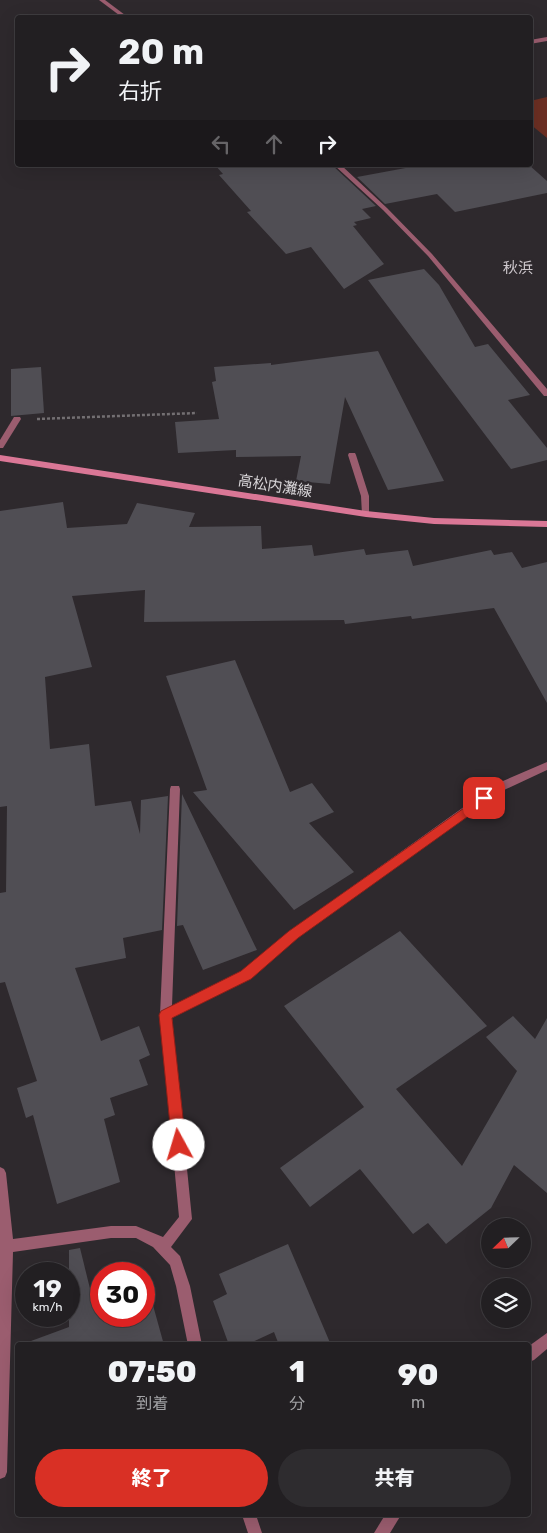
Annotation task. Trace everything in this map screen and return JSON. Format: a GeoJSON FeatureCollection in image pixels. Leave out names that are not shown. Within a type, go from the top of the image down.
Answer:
{"type":"FeatureCollection","features":[{"type":"Feature","properties":{"kind":"main road","name":"高松内灘線"},"geometry":{"type":"LineString","coordinates":[[0,458],[366,514],[434,521],[547,524]]}},
{"type":"Feature","properties":{"kind":"street"},"geometry":{"type":"LineString","coordinates":[[102,0],[123,15]]}},
{"type":"Feature","properties":{"kind":"street"},"geometry":{"type":"LineString","coordinates":[[533,41],[547,39]]}},
{"type":"Feature","properties":{"kind":"street"},"geometry":{"type":"LineString","coordinates":[[339,167],[430,255],[547,394]]}},
{"type":"Feature","properties":{"kind":"street"},"geometry":{"type":"LineString","coordinates":[[0,446],[17,419]]}},
{"type":"Feature","properties":{"kind":"street"},"geometry":{"type":"LineString","coordinates":[[352,454],[365,496],[366,514]]}},
{"type":"Feature","properties":{"kind":"street"},"geometry":{"type":"LineString","coordinates":[[166,1015],[246,975],[294,934],[500,787],[547,766]]}},
{"type":"Feature","properties":{"kind":"street"},"geometry":{"type":"LineString","coordinates":[[163,1247],[186,1219],[166,1015],[175,789]]}},
{"type":"Feature","properties":{"kind":"street"},"geometry":{"type":"LineString","coordinates":[[0,1172],[7,1246],[0,1472]]}},
{"type":"Feature","properties":{"kind":"street"},"geometry":{"type":"LineString","coordinates":[[7,1246],[111,1232],[136,1232],[158,1242],[174,1262],[177,1270],[194,1342]]}},
{"type":"Feature","properties":{"kind":"street"},"geometry":{"type":"LineString","coordinates":[[531,1353],[547,1340]]}},
{"type":"Feature","properties":{"kind":"street"},"geometry":{"type":"LineString","coordinates":[[250,1517],[255,1533]]}},
{"type":"Feature","properties":{"kind":"street"},"geometry":{"type":"LineString","coordinates":[[381,1533],[393,1517]]}},
{"type":"Feature","properties":{"kind":"path"},"geometry":{"type":"LineString","coordinates":[[17,419],[196,413]]}},
{"type":"Feature","properties":{"kind":"shaded area"},"geometry":{"type":"Polygon","coordinates":[[[547,97],[547,138],[533,126],[533,100],[547,97]]]}},
{"type":"Feature","properties":{"kind":"building"},"geometry":{"type":"Polygon","coordinates":[[[217,167],[334,167],[376,206],[362,209],[371,218],[354,222],[357,225],[353,226],[384,264],[344,289],[311,247],[286,254],[247,212],[251,211],[219,175],[223,174],[217,167]]]}},
{"type":"Feature","properties":{"kind":"building"},"geometry":{"type":"Polygon","coordinates":[[[411,167],[531,167],[547,181],[547,193],[455,212],[437,194],[385,204],[357,177],[411,167]]]}},
{"type":"Feature","properties":{"kind":"building"},"geometry":{"type":"Polygon","coordinates":[[[424,269],[439,285],[475,347],[488,344],[530,395],[508,400],[547,448],[547,460],[511,469],[368,280],[424,269]]]}},
{"type":"Feature","properties":{"kind":"building"},"geometry":{"type":"Polygon","coordinates":[[[378,351],[444,481],[388,490],[345,397],[330,484],[296,481],[301,456],[236,457],[236,450],[178,453],[175,422],[219,419],[212,382],[216,381],[214,367],[271,363],[271,365],[378,351]]]}},
{"type":"Feature","properties":{"kind":"building"},"geometry":{"type":"Polygon","coordinates":[[[41,367],[44,413],[11,416],[11,369],[41,367]]]}},
{"type":"Feature","properties":{"kind":"building"},"geometry":{"type":"Polygon","coordinates":[[[63,502],[67,528],[127,524],[137,503],[195,513],[189,527],[261,526],[262,549],[312,545],[314,556],[364,549],[366,555],[408,550],[413,566],[491,550],[494,555],[512,552],[522,568],[547,562],[547,703],[494,608],[412,619],[411,616],[345,624],[344,620],[144,622],[145,590],[72,596],[92,667],[45,677],[50,749],[89,744],[95,806],[131,801],[140,834],[141,800],[168,796],[162,930],[123,938],[126,958],[75,968],[101,1041],[139,1026],[150,1055],[139,1060],[148,1085],[110,1098],[115,1115],[104,1119],[120,1182],[57,1204],[33,1115],[26,1118],[17,1088],[37,1081],[5,982],[0,983],[0,893],[6,892],[7,806],[0,807],[0,511],[63,502]]]}},
{"type":"Feature","properties":{"kind":"building"},"geometry":{"type":"Polygon","coordinates":[[[235,660],[290,792],[312,783],[334,812],[309,823],[354,872],[294,910],[193,792],[207,790],[166,676],[235,660]]]}},
{"type":"Feature","properties":{"kind":"building"},"geometry":{"type":"Polygon","coordinates":[[[182,794],[257,950],[203,970],[183,925],[177,926],[182,794]]]}},
{"type":"Feature","properties":{"kind":"building"},"geometry":{"type":"Polygon","coordinates":[[[400,931],[487,1026],[396,1089],[462,1166],[517,1071],[486,1037],[513,1016],[535,1039],[547,1018],[547,1193],[514,1165],[491,1208],[446,1244],[428,1223],[413,1234],[360,1169],[310,1207],[280,1168],[364,1107],[284,1006],[400,931]]]}},
{"type":"Feature","properties":{"kind":"building"},"geometry":{"type":"Polygon","coordinates":[[[288,1244],[330,1342],[278,1342],[274,1332],[252,1342],[228,1342],[213,1301],[227,1294],[219,1274],[288,1244]]]}},
{"type":"Feature","properties":{"kind":"building"},"geometry":{"type":"Polygon","coordinates":[[[80,1248],[90,1289],[90,1327],[155,1327],[155,1312],[163,1342],[31,1342],[69,1327],[80,1327],[80,1262],[69,1262],[69,1250],[80,1248]]]}},
{"type":"Feature","properties":{"kind":"district","name":"秋浜"},"geometry":{"type":"Point","coordinates":[518,268]}},
{"type":"Feature","properties":{"kind":"route"},"geometry":{"type":"LineString","coordinates":[[179,1145],[166,1015],[246,975],[294,934],[484,798]]}}]}
